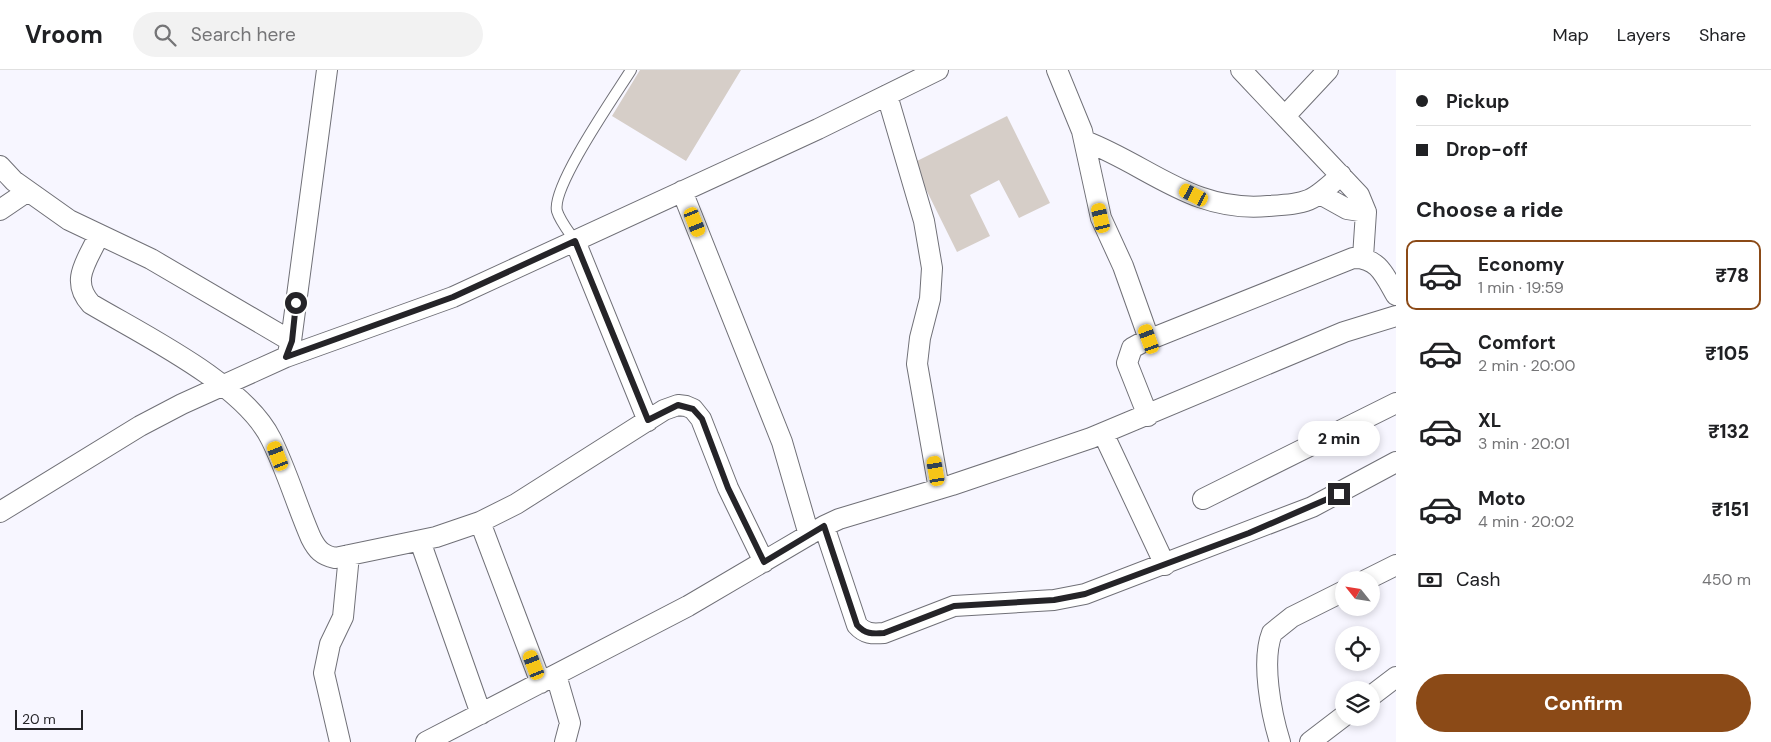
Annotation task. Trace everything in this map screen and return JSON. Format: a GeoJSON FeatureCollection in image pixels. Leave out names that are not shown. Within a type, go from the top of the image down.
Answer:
{"type":"FeatureCollection","features":[{"type":"Feature","properties":{"kind":"street"},"geometry":{"type":"LineString","coordinates":[[289,349],[327,70]]}},
{"type":"Feature","properties":{"kind":"street"},"geometry":{"type":"LineString","coordinates":[[0,512],[140,426],[225,385],[289,349],[453,297],[938,70]]}},
{"type":"Feature","properties":{"kind":"street"},"geometry":{"type":"LineString","coordinates":[[1057,70],[1085,141],[1101,218],[1123,266],[1149,339]]}},
{"type":"Feature","properties":{"kind":"street"},"geometry":{"type":"LineString","coordinates":[[1241,70],[1359,195],[1366,212],[1363,257]]}},
{"type":"Feature","properties":{"kind":"street"},"geometry":{"type":"LineString","coordinates":[[1285,116],[1328,70]]}},
{"type":"Feature","properties":{"kind":"street"},"geometry":{"type":"LineString","coordinates":[[887,95],[924,221],[932,268],[930,300],[920,338],[916,364],[939,489]]}},
{"type":"Feature","properties":{"kind":"street"},"geometry":{"type":"LineString","coordinates":[[1085,141],[1104,148],[1194,195],[1218,204],[1261,207],[1302,203],[1320,194],[1342,175]]}},
{"type":"Feature","properties":{"kind":"street"},"geometry":{"type":"LineString","coordinates":[[0,166],[14,181],[69,220],[99,236],[151,259],[289,349]]}},
{"type":"Feature","properties":{"kind":"street"},"geometry":{"type":"LineString","coordinates":[[0,210],[28,191]]}},
{"type":"Feature","properties":{"kind":"street"},"geometry":{"type":"LineString","coordinates":[[682,191],[816,531],[857,625],[862,630],[872,634],[884,633],[954,606],[1054,600],[1085,594],[1323,502],[1396,462]]}},
{"type":"Feature","properties":{"kind":"street"},"geometry":{"type":"LineString","coordinates":[[1320,194],[1347,209],[1366,212]]}},
{"type":"Feature","properties":{"kind":"street"},"geometry":{"type":"LineString","coordinates":[[99,236],[80,276],[80,286],[84,296],[91,304],[225,385],[262,425],[271,439],[316,549],[325,555],[335,558],[420,541],[461,530],[480,522],[516,504],[648,420],[678,405],[693,409],[702,419],[728,488],[764,562]]}},
{"type":"Feature","properties":{"kind":"street"},"geometry":{"type":"LineString","coordinates":[[575,241],[648,420]]}},
{"type":"Feature","properties":{"kind":"street"},"geometry":{"type":"LineString","coordinates":[[1148,416],[1127,364],[1132,348],[1149,339],[1341,261],[1363,257],[1376,263],[1396,295]]}},
{"type":"Feature","properties":{"kind":"street"},"geometry":{"type":"LineString","coordinates":[[426,742],[688,606],[816,531],[840,519],[939,489],[1103,434],[1344,332],[1396,316]]}},
{"type":"Feature","properties":{"kind":"street"},"geometry":{"type":"LineString","coordinates":[[1203,499],[1396,402]]}},
{"type":"Feature","properties":{"kind":"street"},"geometry":{"type":"LineString","coordinates":[[1103,434],[1164,565]]}},
{"type":"Feature","properties":{"kind":"street"},"geometry":{"type":"LineString","coordinates":[[480,522],[570,723],[565,742]]}},
{"type":"Feature","properties":{"kind":"street"},"geometry":{"type":"LineString","coordinates":[[420,541],[481,714]]}},
{"type":"Feature","properties":{"kind":"street"},"geometry":{"type":"LineString","coordinates":[[340,742],[324,673],[330,644],[344,617],[350,555]]}},
{"type":"Feature","properties":{"kind":"street"},"geometry":{"type":"LineString","coordinates":[[1380,573],[1396,565]]}},
{"type":"Feature","properties":{"kind":"street"},"geometry":{"type":"LineString","coordinates":[[1280,742],[1273,718],[1270,683],[1268,654],[1272,633],[1292,617],[1335,596]]}},
{"type":"Feature","properties":{"kind":"street"},"geometry":{"type":"LineString","coordinates":[[1380,689],[1396,677]]}},
{"type":"Feature","properties":{"kind":"street"},"geometry":{"type":"LineString","coordinates":[[1310,742],[1335,723]]}},
{"type":"Feature","properties":{"kind":"lane"},"geometry":{"type":"LineString","coordinates":[[575,241],[557,211],[557,199],[568,172],[631,70]]}},
{"type":"Feature","properties":{"kind":"building"},"geometry":{"type":"Polygon","coordinates":[[[640,70],[741,70],[686,161],[612,116],[640,70]]]}},
{"type":"Feature","properties":{"kind":"building"},"geometry":{"type":"Polygon","coordinates":[[[1007,116],[1050,203],[1019,218],[999,180],[970,195],[990,236],[957,252],[913,163],[1007,116]]]}},
{"type":"Feature","properties":{"kind":"route"},"geometry":{"type":"LineString","coordinates":[[296,303],[292,341],[286,357],[453,297],[575,241],[648,420],[664,410],[678,405],[693,409],[702,419],[728,488],[764,562],[824,526],[857,625],[862,630],[872,634],[884,633],[954,606],[1054,600],[1085,594],[1249,533],[1339,494]]}}]}
